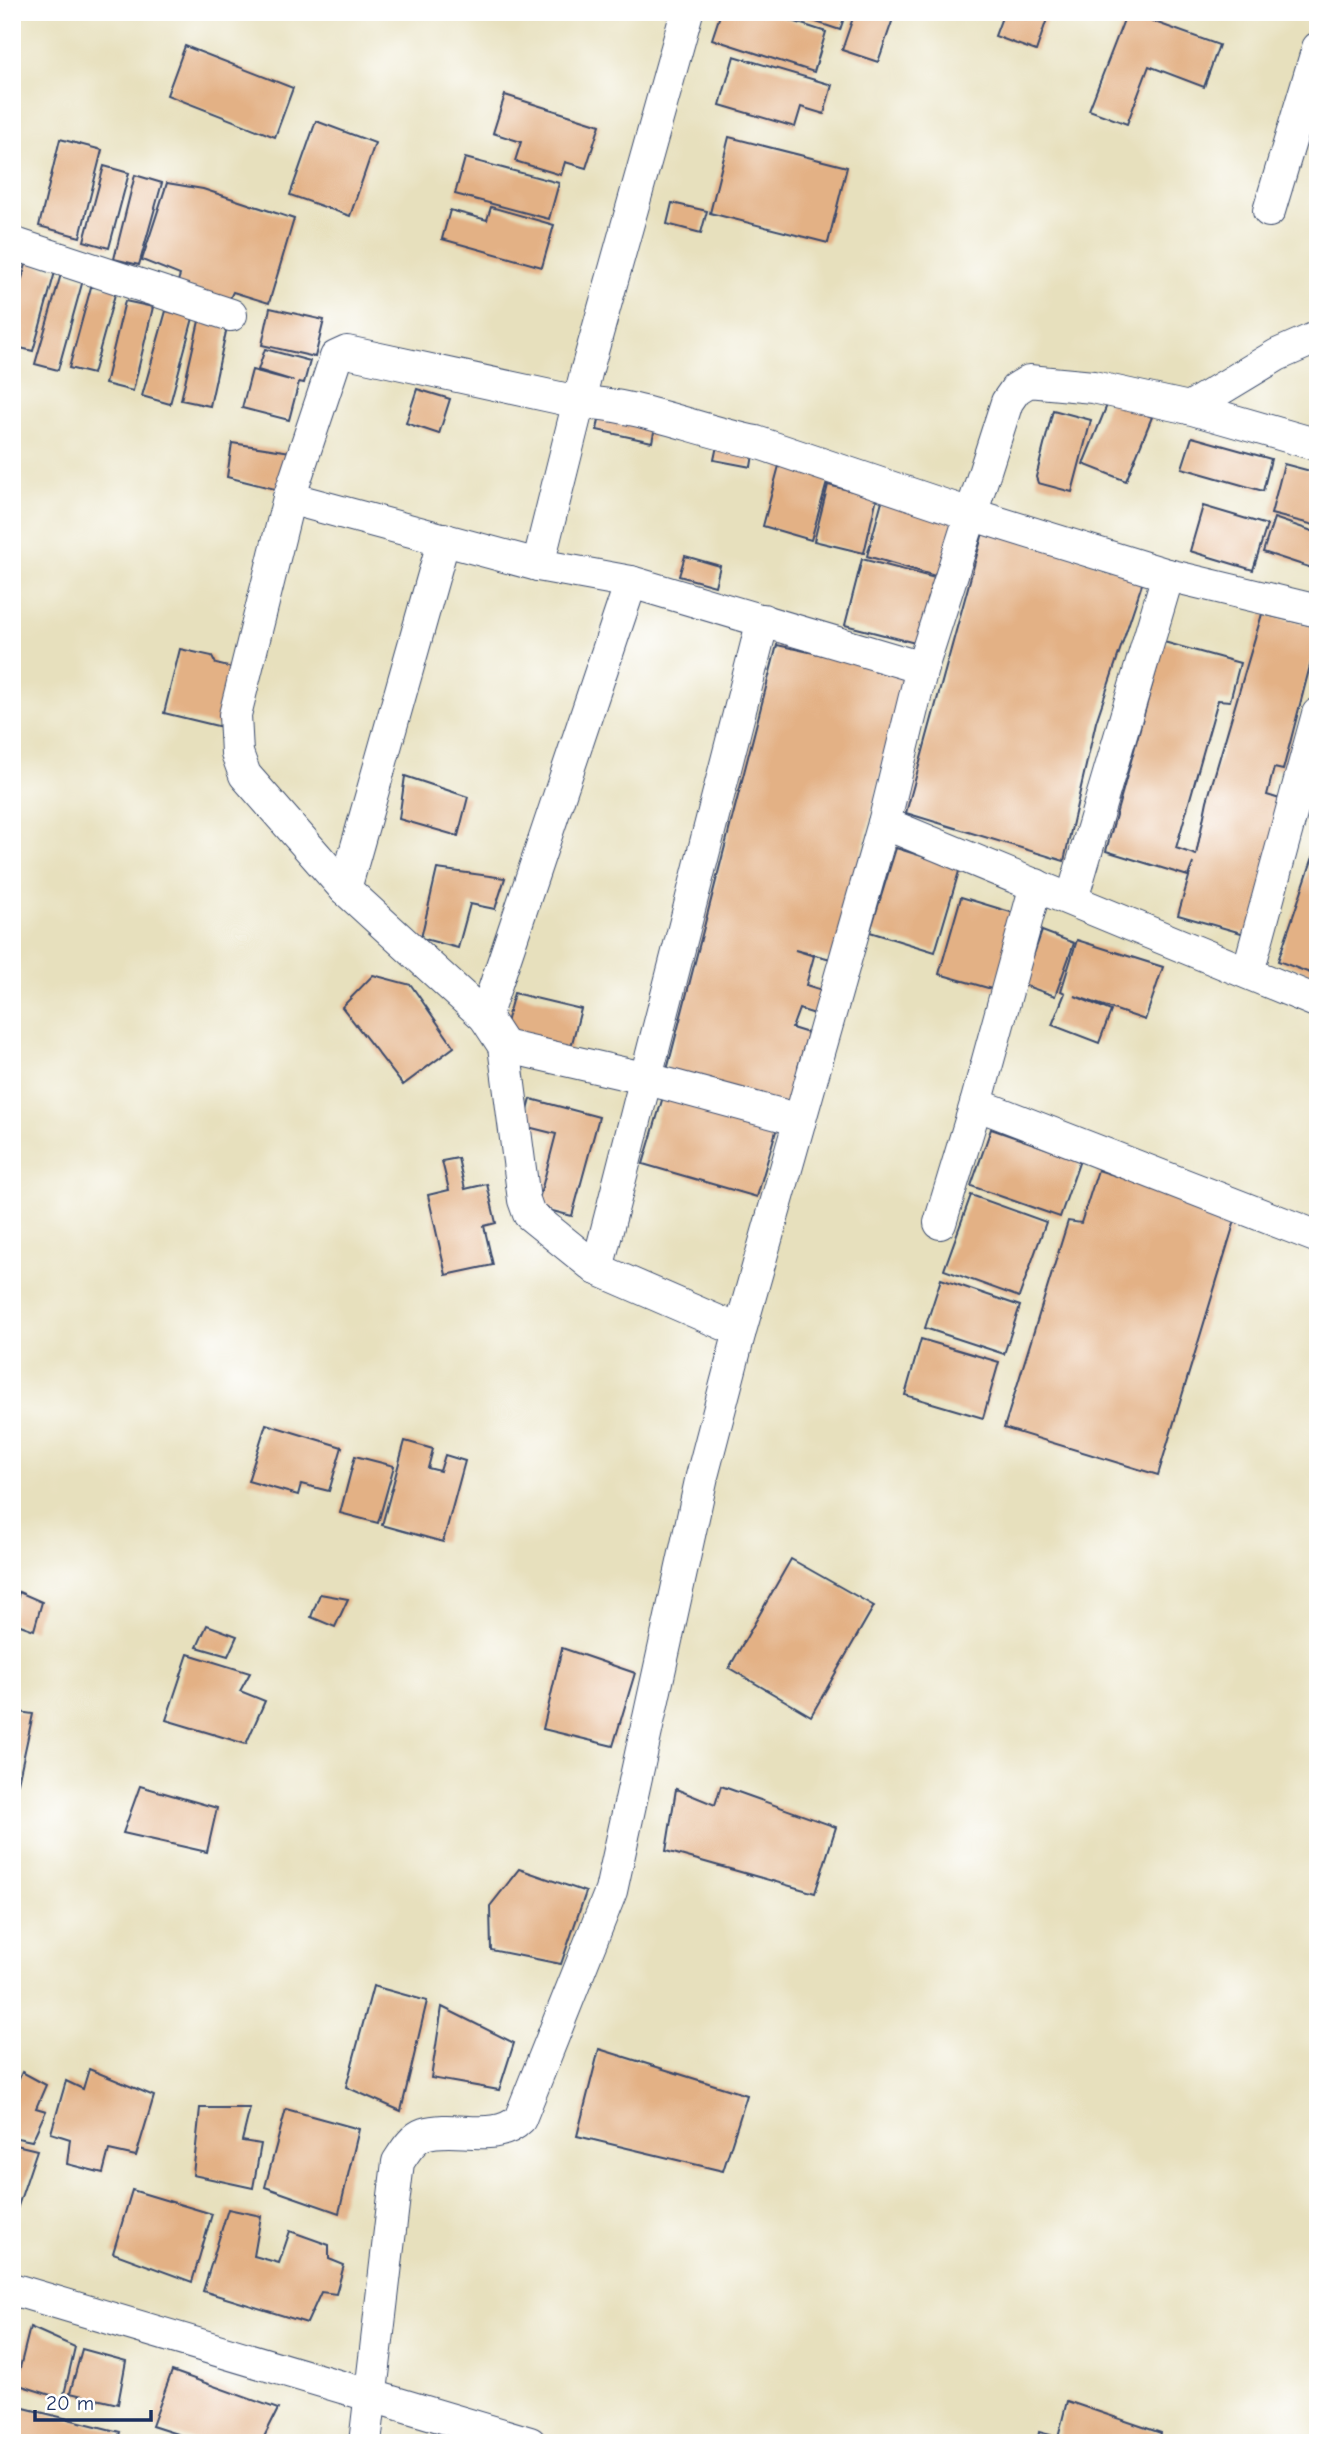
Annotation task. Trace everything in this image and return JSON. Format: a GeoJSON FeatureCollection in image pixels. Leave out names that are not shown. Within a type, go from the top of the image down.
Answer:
{"type":"FeatureCollection","features":[{"type":"Feature","properties":{"kind":"street"},"geometry":{"type":"LineString","coordinates":[[538,565],[578,402],[687,12]]}},
{"type":"Feature","properties":{"kind":"street"},"geometry":{"type":"LineString","coordinates":[[1269,211],[1318,48]]}},
{"type":"Feature","properties":{"kind":"street"},"geometry":{"type":"LineString","coordinates":[[12,243],[231,315]]}},
{"type":"Feature","properties":{"kind":"street"},"geometry":{"type":"LineString","coordinates":[[1189,408],[1276,355],[1318,337]]}},
{"type":"Feature","properties":{"kind":"street"},"geometry":{"type":"LineString","coordinates":[[740,1331],[597,1269],[526,1210],[504,1046],[485,1017],[345,889],[245,775],[237,753],[235,715],[289,498],[334,362],[347,352],[578,402],[603,403],[658,415],[719,435],[756,442],[970,514],[1168,575],[1318,611]]}},
{"type":"Feature","properties":{"kind":"street"},"geometry":{"type":"LineString","coordinates":[[365,2443],[398,2162],[406,2149],[423,2134],[506,2130],[520,2119],[611,1891],[702,1476],[740,1331],[884,823],[922,668],[1007,402],[1016,389],[1029,381],[1093,387],[1189,408],[1318,445]]}},
{"type":"Feature","properties":{"kind":"street"},"geometry":{"type":"LineString","coordinates":[[289,498],[538,565],[631,582],[922,668]]}},
{"type":"Feature","properties":{"kind":"street"},"geometry":{"type":"LineString","coordinates":[[345,889],[444,539]]}},
{"type":"Feature","properties":{"kind":"street"},"geometry":{"type":"LineString","coordinates":[[1072,899],[1168,575]]}},
{"type":"Feature","properties":{"kind":"street"},"geometry":{"type":"LineString","coordinates":[[485,1017],[631,582]]}},
{"type":"Feature","properties":{"kind":"street"},"geometry":{"type":"LineString","coordinates":[[597,1269],[648,1079],[763,620]]}},
{"type":"Feature","properties":{"kind":"street"},"geometry":{"type":"LineString","coordinates":[[1248,972],[1318,714]]}},
{"type":"Feature","properties":{"kind":"street"},"geometry":{"type":"LineString","coordinates":[[884,823],[1318,1002]]}},
{"type":"Feature","properties":{"kind":"street"},"geometry":{"type":"LineString","coordinates":[[940,1223],[976,1104],[1036,885]]}},
{"type":"Feature","properties":{"kind":"street"},"geometry":{"type":"LineString","coordinates":[[504,1046],[648,1079],[800,1121]]}},
{"type":"Feature","properties":{"kind":"street"},"geometry":{"type":"LineString","coordinates":[[976,1104],[1318,1237]]}},
{"type":"Feature","properties":{"kind":"street"},"geometry":{"type":"LineString","coordinates":[[12,2289],[530,2443]]}},
{"type":"Feature","properties":{"kind":"building"},"geometry":{"type":"Polygon","coordinates":[[[721,12],[765,12],[826,32],[814,72],[712,39],[721,12]]]}},
{"type":"Feature","properties":{"kind":"building"},"geometry":{"type":"Polygon","coordinates":[[[786,12],[846,12],[840,30],[786,12]]]}},
{"type":"Feature","properties":{"kind":"building"},"geometry":{"type":"Polygon","coordinates":[[[855,12],[895,13],[878,62],[842,50],[855,12]]]}},
{"type":"Feature","properties":{"kind":"building"},"geometry":{"type":"Polygon","coordinates":[[[1004,12],[1029,12],[1047,19],[1036,51],[995,36],[1004,12]]]}},
{"type":"Feature","properties":{"kind":"building"},"geometry":{"type":"Polygon","coordinates":[[[1127,12],[1219,45],[1204,87],[1149,66],[1127,124],[1089,110],[1127,12]]]}},
{"type":"Feature","properties":{"kind":"building"},"geometry":{"type":"Polygon","coordinates":[[[185,46],[293,88],[275,137],[167,95],[185,46]]]}},
{"type":"Feature","properties":{"kind":"building"},"geometry":{"type":"Polygon","coordinates":[[[734,56],[832,85],[824,114],[801,107],[795,127],[720,105],[734,56]]]}},
{"type":"Feature","properties":{"kind":"building"},"geometry":{"type":"Polygon","coordinates":[[[505,95],[600,125],[586,168],[565,162],[561,175],[515,161],[521,142],[493,133],[505,95]]]}},
{"type":"Feature","properties":{"kind":"building"},"geometry":{"type":"Polygon","coordinates":[[[316,121],[375,143],[350,216],[290,195],[316,121]]]}},
{"type":"Feature","properties":{"kind":"building"},"geometry":{"type":"Polygon","coordinates":[[[729,137],[847,167],[828,243],[710,213],[729,137]]]}},
{"type":"Feature","properties":{"kind":"building"},"geometry":{"type":"Polygon","coordinates":[[[60,139],[102,150],[80,237],[39,226],[60,139]]]}},
{"type":"Feature","properties":{"kind":"building"},"geometry":{"type":"Polygon","coordinates":[[[465,158],[559,183],[549,219],[455,194],[465,158]]]}},
{"type":"Feature","properties":{"kind":"building"},"geometry":{"type":"Polygon","coordinates":[[[104,166],[129,173],[109,248],[84,241],[104,166]]]}},
{"type":"Feature","properties":{"kind":"building"},"geometry":{"type":"Polygon","coordinates":[[[135,175],[162,183],[139,265],[114,259],[135,175]]]}},
{"type":"Feature","properties":{"kind":"building"},"geometry":{"type":"Polygon","coordinates":[[[167,183],[203,189],[294,219],[269,303],[233,292],[229,300],[177,284],[180,275],[142,260],[167,183]]]}},
{"type":"Feature","properties":{"kind":"building"},"geometry":{"type":"Polygon","coordinates":[[[672,203],[707,211],[701,233],[667,224],[672,203]]]}},
{"type":"Feature","properties":{"kind":"building"},"geometry":{"type":"Polygon","coordinates":[[[491,207],[554,225],[542,267],[442,239],[450,210],[487,220],[491,207]]]}},
{"type":"Feature","properties":{"kind":"building"},"geometry":{"type":"Polygon","coordinates":[[[27,261],[55,272],[33,351],[12,346],[12,314],[27,261]]]}},
{"type":"Feature","properties":{"kind":"building"},"geometry":{"type":"Polygon","coordinates":[[[61,274],[83,280],[58,370],[35,364],[61,274]]]}},
{"type":"Feature","properties":{"kind":"building"},"geometry":{"type":"Polygon","coordinates":[[[91,287],[117,287],[93,374],[69,368],[91,287]]]}},
{"type":"Feature","properties":{"kind":"building"},"geometry":{"type":"Polygon","coordinates":[[[125,301],[153,307],[133,391],[105,384],[125,301]]]}},
{"type":"Feature","properties":{"kind":"building"},"geometry":{"type":"Polygon","coordinates":[[[270,308],[324,320],[315,357],[262,345],[270,308]]]}},
{"type":"Feature","properties":{"kind":"building"},"geometry":{"type":"Polygon","coordinates":[[[166,311],[193,318],[170,404],[142,396],[166,311]]]}},
{"type":"Feature","properties":{"kind":"building"},"geometry":{"type":"Polygon","coordinates":[[[199,321],[227,327],[210,406],[181,400],[199,321]]]}},
{"type":"Feature","properties":{"kind":"building"},"geometry":{"type":"Polygon","coordinates":[[[265,349],[310,361],[304,383],[299,382],[289,420],[242,408],[252,370],[294,381],[258,370],[265,349]]]}},
{"type":"Feature","properties":{"kind":"building"},"geometry":{"type":"Polygon","coordinates":[[[417,389],[450,399],[439,434],[406,423],[417,389]]]}},
{"type":"Feature","properties":{"kind":"building"},"geometry":{"type":"Polygon","coordinates":[[[1109,400],[1152,417],[1126,481],[1083,464],[1109,400]]]}},
{"type":"Feature","properties":{"kind":"building"},"geometry":{"type":"Polygon","coordinates":[[[601,409],[656,422],[652,442],[597,430],[601,409]]]}},
{"type":"Feature","properties":{"kind":"building"},"geometry":{"type":"Polygon","coordinates":[[[1053,410],[1091,420],[1072,492],[1038,483],[1036,477],[1053,410]]]}},
{"type":"Feature","properties":{"kind":"building"},"geometry":{"type":"Polygon","coordinates":[[[1192,437],[1271,459],[1263,491],[1182,468],[1192,437]]]}},
{"type":"Feature","properties":{"kind":"building"},"geometry":{"type":"Polygon","coordinates":[[[718,441],[754,448],[751,467],[714,460],[718,441]]]}},
{"type":"Feature","properties":{"kind":"building"},"geometry":{"type":"Polygon","coordinates":[[[232,443],[291,452],[283,491],[227,477],[232,443]]]}},
{"type":"Feature","properties":{"kind":"building"},"geometry":{"type":"Polygon","coordinates":[[[780,462],[829,475],[811,540],[763,526],[780,462]]]}},
{"type":"Feature","properties":{"kind":"building"},"geometry":{"type":"Polygon","coordinates":[[[1284,464],[1318,473],[1318,526],[1271,514],[1284,464]]]}},
{"type":"Feature","properties":{"kind":"building"},"geometry":{"type":"Polygon","coordinates":[[[828,485],[877,497],[864,553],[814,541],[828,485]]]}},
{"type":"Feature","properties":{"kind":"building"},"geometry":{"type":"Polygon","coordinates":[[[883,497],[959,519],[942,578],[867,556],[883,497]]]}},
{"type":"Feature","properties":{"kind":"building"},"geometry":{"type":"Polygon","coordinates":[[[1203,506],[1267,525],[1253,570],[1190,551],[1203,506]]]}},
{"type":"Feature","properties":{"kind":"building"},"geometry":{"type":"Polygon","coordinates":[[[1274,518],[1318,533],[1318,570],[1263,552],[1274,518]]]}},
{"type":"Feature","properties":{"kind":"building"},"geometry":{"type":"Polygon","coordinates":[[[984,529],[1144,578],[1096,722],[1064,861],[906,813],[984,529]]]}},
{"type":"Feature","properties":{"kind":"building"},"geometry":{"type":"Polygon","coordinates":[[[685,556],[720,566],[715,586],[679,576],[685,556]]]}},
{"type":"Feature","properties":{"kind":"building"},"geometry":{"type":"Polygon","coordinates":[[[862,559],[939,579],[923,645],[845,625],[862,559]]]}},
{"type":"Feature","properties":{"kind":"building"},"geometry":{"type":"Polygon","coordinates":[[[1262,614],[1318,627],[1318,635],[1283,770],[1274,768],[1267,795],[1283,800],[1252,936],[1178,915],[1193,863],[1188,876],[1106,851],[1164,642],[1240,663],[1230,701],[1218,700],[1176,848],[1196,855],[1207,801],[1262,614]]]}},
{"type":"Feature","properties":{"kind":"building"},"geometry":{"type":"Polygon","coordinates":[[[777,645],[906,673],[835,960],[795,950],[814,956],[806,985],[822,990],[815,1014],[799,1009],[792,1028],[808,1033],[798,1067],[805,1068],[792,1110],[666,1074],[777,645]]]}},
{"type":"Feature","properties":{"kind":"building"},"geometry":{"type":"Polygon","coordinates":[[[180,649],[212,656],[216,664],[240,670],[226,728],[164,713],[180,649]]]}},
{"type":"Feature","properties":{"kind":"building"},"geometry":{"type":"Polygon","coordinates":[[[405,776],[468,797],[458,836],[399,819],[405,776]]]}},
{"type":"Feature","properties":{"kind":"building"},"geometry":{"type":"Polygon","coordinates":[[[1318,842],[1318,976],[1278,961],[1318,842]]]}},
{"type":"Feature","properties":{"kind":"building"},"geometry":{"type":"Polygon","coordinates":[[[896,848],[960,868],[935,952],[870,932],[896,848]]]}},
{"type":"Feature","properties":{"kind":"building"},"geometry":{"type":"Polygon","coordinates":[[[437,869],[505,878],[495,909],[470,904],[458,948],[421,938],[437,869]]]}},
{"type":"Feature","properties":{"kind":"building"},"geometry":{"type":"Polygon","coordinates":[[[961,897],[1017,914],[995,990],[939,974],[961,897]]]}},
{"type":"Feature","properties":{"kind":"building"},"geometry":{"type":"Polygon","coordinates":[[[1042,931],[1074,943],[1055,996],[1023,985],[1042,931]]]}},
{"type":"Feature","properties":{"kind":"building"},"geometry":{"type":"Polygon","coordinates":[[[1077,940],[1163,967],[1145,1020],[1075,996],[1111,1011],[1099,1043],[1052,1025],[1065,993],[1061,991],[1077,940]]]}},
{"type":"Feature","properties":{"kind":"building"},"geometry":{"type":"Polygon","coordinates":[[[373,975],[411,985],[454,1047],[403,1085],[342,1007],[373,975]]]}},
{"type":"Feature","properties":{"kind":"building"},"geometry":{"type":"Polygon","coordinates":[[[514,993],[581,1009],[570,1051],[503,1034],[514,993]]]}},
{"type":"Feature","properties":{"kind":"building"},"geometry":{"type":"Polygon","coordinates":[[[665,1090],[778,1124],[757,1197],[643,1164],[665,1090]]]}},
{"type":"Feature","properties":{"kind":"building"},"geometry":{"type":"Polygon","coordinates":[[[531,1099],[599,1117],[572,1216],[537,1207],[556,1134],[524,1126],[531,1099]]]}},
{"type":"Feature","properties":{"kind":"building"},"geometry":{"type":"Polygon","coordinates":[[[991,1129],[1080,1160],[1060,1217],[971,1186],[991,1129]]]}},
{"type":"Feature","properties":{"kind":"building"},"geometry":{"type":"Polygon","coordinates":[[[458,1158],[465,1189],[487,1184],[496,1223],[484,1226],[493,1265],[446,1275],[428,1195],[449,1190],[442,1161],[458,1158]]]}},
{"type":"Feature","properties":{"kind":"building"},"geometry":{"type":"Polygon","coordinates":[[[1098,1170],[1237,1214],[1158,1475],[1004,1428],[1068,1221],[1081,1223],[1098,1170]]]}},
{"type":"Feature","properties":{"kind":"building"},"geometry":{"type":"Polygon","coordinates":[[[971,1195],[1046,1222],[1019,1297],[944,1270],[971,1195]]]}},
{"type":"Feature","properties":{"kind":"building"},"geometry":{"type":"Polygon","coordinates":[[[941,1279],[1020,1306],[1004,1354],[925,1328],[941,1279]]]}},
{"type":"Feature","properties":{"kind":"building"},"geometry":{"type":"Polygon","coordinates":[[[921,1339],[999,1362],[983,1418],[905,1395],[921,1339]]]}},
{"type":"Feature","properties":{"kind":"building"},"geometry":{"type":"Polygon","coordinates":[[[266,1424],[342,1447],[329,1491],[301,1484],[298,1495],[248,1481],[266,1424]]]}},
{"type":"Feature","properties":{"kind":"building"},"geometry":{"type":"Polygon","coordinates":[[[405,1441],[433,1449],[428,1468],[440,1471],[445,1455],[465,1461],[443,1542],[382,1525],[405,1441]]]}},
{"type":"Feature","properties":{"kind":"building"},"geometry":{"type":"Polygon","coordinates":[[[355,1456],[394,1466],[378,1523],[340,1513],[355,1456]]]}},
{"type":"Feature","properties":{"kind":"building"},"geometry":{"type":"Polygon","coordinates":[[[791,1559],[874,1606],[811,1716],[729,1668],[791,1559]]]}},
{"type":"Feature","properties":{"kind":"building"},"geometry":{"type":"Polygon","coordinates":[[[19,1592],[42,1602],[34,1630],[12,1622],[19,1592]]]}},
{"type":"Feature","properties":{"kind":"building"},"geometry":{"type":"Polygon","coordinates":[[[320,1594],[348,1599],[335,1627],[311,1617],[320,1594]]]}},
{"type":"Feature","properties":{"kind":"building"},"geometry":{"type":"Polygon","coordinates":[[[207,1625],[237,1636],[228,1656],[197,1647],[207,1625]]]}},
{"type":"Feature","properties":{"kind":"building"},"geometry":{"type":"Polygon","coordinates":[[[562,1648],[635,1673],[613,1746],[543,1729],[562,1648]]]}},
{"type":"Feature","properties":{"kind":"building"},"geometry":{"type":"Polygon","coordinates":[[[188,1654],[250,1673],[240,1691],[265,1701],[246,1744],[166,1720],[188,1654]]]}},
{"type":"Feature","properties":{"kind":"building"},"geometry":{"type":"Polygon","coordinates":[[[12,1711],[33,1714],[18,1783],[12,1781],[12,1711]]]}},
{"type":"Feature","properties":{"kind":"building"},"geometry":{"type":"Polygon","coordinates":[[[140,1786],[217,1808],[207,1852],[123,1833],[140,1786]]]}},
{"type":"Feature","properties":{"kind":"building"},"geometry":{"type":"Polygon","coordinates":[[[721,1786],[836,1827],[815,1893],[666,1851],[676,1789],[715,1805],[721,1786]]]}},
{"type":"Feature","properties":{"kind":"building"},"geometry":{"type":"Polygon","coordinates":[[[519,1869],[586,1892],[561,1964],[491,1950],[490,1906],[519,1869]]]}},
{"type":"Feature","properties":{"kind":"building"},"geometry":{"type":"Polygon","coordinates":[[[373,1986],[427,2001],[401,2111],[346,2087],[373,1986]]]}},
{"type":"Feature","properties":{"kind":"building"},"geometry":{"type":"Polygon","coordinates":[[[442,2007],[514,2043],[499,2090],[431,2078],[442,2007]]]}},
{"type":"Feature","properties":{"kind":"building"},"geometry":{"type":"Polygon","coordinates":[[[599,2049],[747,2095],[723,2171],[577,2136],[599,2049]]]}},
{"type":"Feature","properties":{"kind":"building"},"geometry":{"type":"Polygon","coordinates":[[[89,2069],[154,2096],[136,2156],[109,2150],[103,2173],[67,2164],[70,2139],[51,2133],[66,2081],[83,2089],[89,2069]]]}},
{"type":"Feature","properties":{"kind":"building"},"geometry":{"type":"Polygon","coordinates":[[[22,2072],[46,2085],[36,2108],[46,2111],[32,2141],[12,2137],[12,2086],[16,2086],[22,2072]]]}},
{"type":"Feature","properties":{"kind":"building"},"geometry":{"type":"Polygon","coordinates":[[[200,2108],[250,2108],[242,2141],[261,2144],[253,2188],[193,2175],[200,2108]]]}},
{"type":"Feature","properties":{"kind":"building"},"geometry":{"type":"Polygon","coordinates":[[[286,2109],[359,2129],[339,2213],[265,2187],[286,2109]]]}},
{"type":"Feature","properties":{"kind":"building"},"geometry":{"type":"Polygon","coordinates":[[[12,2144],[37,2150],[15,2215],[12,2214],[12,2144]]]}},
{"type":"Feature","properties":{"kind":"building"},"geometry":{"type":"Polygon","coordinates":[[[132,2190],[212,2214],[192,2282],[113,2253],[132,2190]]]}},
{"type":"Feature","properties":{"kind":"building"},"geometry":{"type":"Polygon","coordinates":[[[228,2209],[261,2216],[254,2256],[279,2263],[290,2231],[329,2245],[329,2259],[344,2265],[336,2294],[321,2292],[307,2323],[203,2291],[228,2209]]]}},
{"type":"Feature","properties":{"kind":"building"},"geometry":{"type":"Polygon","coordinates":[[[30,2327],[75,2347],[63,2399],[16,2384],[30,2327]]]}},
{"type":"Feature","properties":{"kind":"building"},"geometry":{"type":"Polygon","coordinates":[[[82,2349],[126,2361],[118,2404],[70,2393],[82,2349]]]}},
{"type":"Feature","properties":{"kind":"building"},"geometry":{"type":"Polygon","coordinates":[[[172,2371],[278,2409],[261,2443],[205,2443],[152,2426],[172,2371]]]}},
{"type":"Feature","properties":{"kind":"building"},"geometry":{"type":"Polygon","coordinates":[[[1067,2401],[1161,2433],[1160,2443],[1037,2443],[1039,2432],[1058,2437],[1067,2401]]]}},
{"type":"Feature","properties":{"kind":"building"},"geometry":{"type":"Polygon","coordinates":[[[12,2405],[120,2432],[117,2443],[12,2443],[12,2405]]]}}]}
